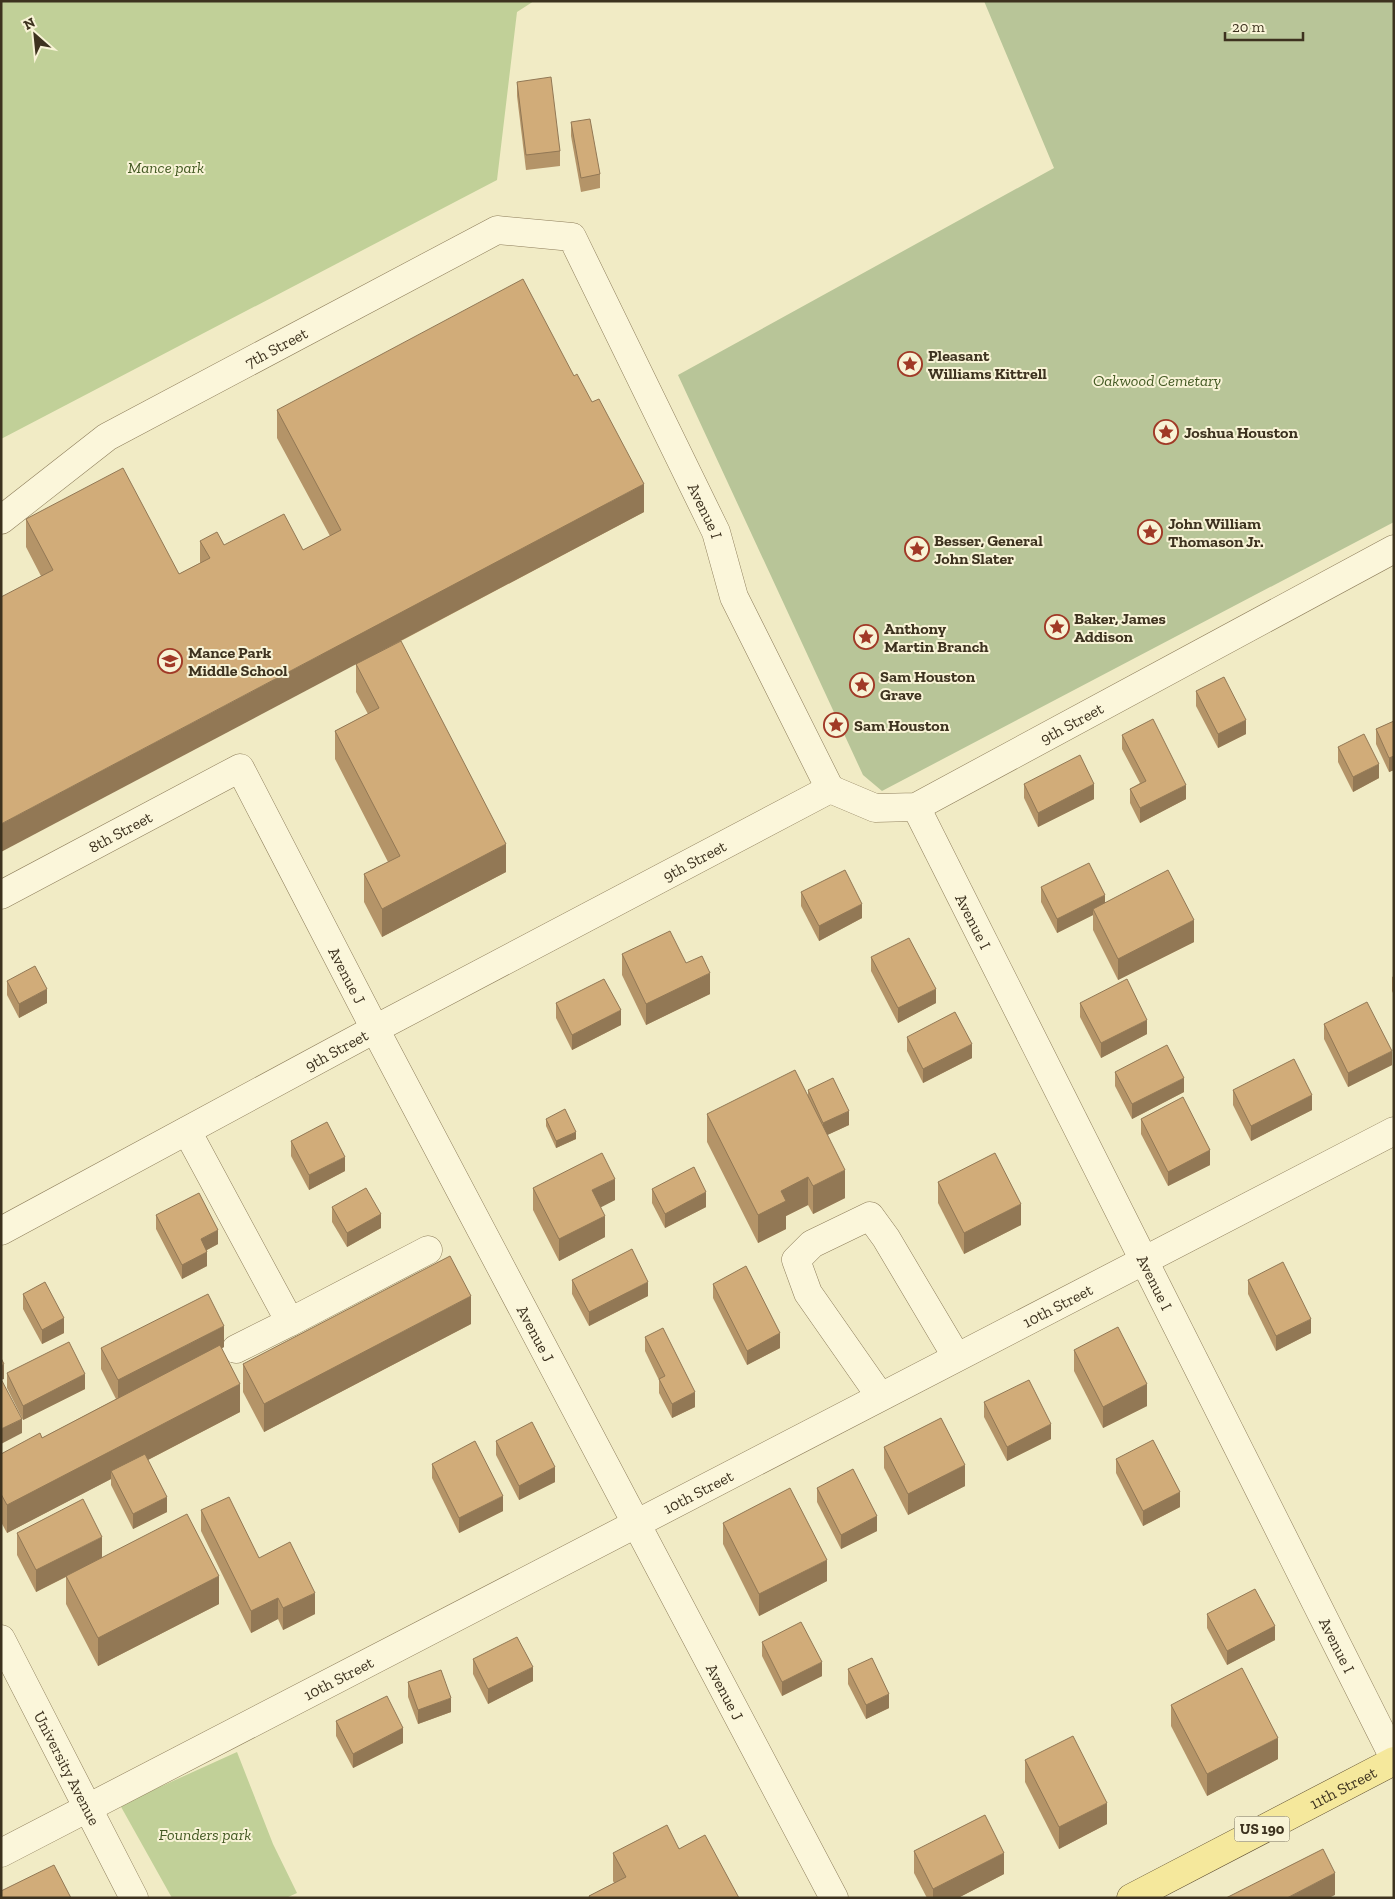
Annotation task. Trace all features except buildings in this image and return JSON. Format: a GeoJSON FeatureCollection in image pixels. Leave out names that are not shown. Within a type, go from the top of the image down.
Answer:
{"type":"FeatureCollection","features":[{"type":"Feature","properties":{"kind":"main road","name":"11th Street"},"geometry":{"type":"LineString","coordinates":[[1131,1898],[1394,1759]]}},
{"type":"Feature","properties":{"kind":"street","name":"7th Street"},"geometry":{"type":"LineString","coordinates":[[1,520],[107,437],[497,230],[572,237]]}},
{"type":"Feature","properties":{"kind":"street","name":"Avenue I"},"geometry":{"type":"LineString","coordinates":[[572,237],[716,532],[734,597],[830,789]]}},
{"type":"Feature","properties":{"kind":"street","name":"9th Street"},"geometry":{"type":"LineString","coordinates":[[1,1231],[830,789],[875,808],[916,807],[1394,549]]}},
{"type":"Feature","properties":{"kind":"street","name":"8th Street"},"geometry":{"type":"LineString","coordinates":[[1,894],[240,768]]}},
{"type":"Feature","properties":{"kind":"street","name":"Avenue J"},"geometry":{"type":"LineString","coordinates":[[240,768],[375,1030],[634,1523],[834,1898]]}},
{"type":"Feature","properties":{"kind":"street","name":"Avenue I"},"geometry":{"type":"LineString","coordinates":[[916,807],[1394,1759]]}},
{"type":"Feature","properties":{"kind":"street"},"geometry":{"type":"LineString","coordinates":[[187,1131],[290,1322]]}},
{"type":"Feature","properties":{"kind":"street","name":"10th Street"},"geometry":{"type":"LineString","coordinates":[[1,1853],[956,1356],[1394,1131]]}},
{"type":"Feature","properties":{"kind":"street"},"geometry":{"type":"LineString","coordinates":[[880,1396],[808,1293],[796,1260],[812,1244],[870,1216],[886,1238],[956,1356]]}},
{"type":"Feature","properties":{"kind":"street"},"geometry":{"type":"LineString","coordinates":[[236,1350],[428,1250]]}},
{"type":"Feature","properties":{"kind":"street","name":"University Avenue"},"geometry":{"type":"LineString","coordinates":[[1,1638],[134,1898]]}},
{"type":"Feature","properties":{"kind":"green space","name":"Mance park"},"geometry":{"type":"Polygon","coordinates":[[[1,1],[534,1],[517,12],[497,180],[1,439],[1,1]]]}},
{"type":"Feature","properties":{"kind":"green space","name":"Oakwood Cemetary"},"geometry":{"type":"Polygon","coordinates":[[[984,1],[1394,1],[1394,522],[882,791],[863,775],[678,375],[1054,168],[984,1]]]}},
{"type":"Feature","properties":{"kind":"green space","name":"Founders park"},"geometry":{"type":"Polygon","coordinates":[[[237,1752],[273,1844],[297,1893],[286,1898],[172,1898],[120,1805],[237,1752]]]}},
{"type":"Feature","properties":{"kind":"place","name":"Pleasant Williams Kittrell"},"geometry":{"type":"Point","coordinates":[910,364]}},
{"type":"Feature","properties":{"kind":"place","name":"Joshua Houston"},"geometry":{"type":"Point","coordinates":[1166,432]}},
{"type":"Feature","properties":{"kind":"place","name":"John William Thomason Jr."},"geometry":{"type":"Point","coordinates":[1150,532]}},
{"type":"Feature","properties":{"kind":"place","name":"Besser, General John Slater"},"geometry":{"type":"Point","coordinates":[917,549]}},
{"type":"Feature","properties":{"kind":"place","name":"Baker, James Addison"},"geometry":{"type":"Point","coordinates":[1057,627]}},
{"type":"Feature","properties":{"kind":"place","name":"Anthony Martin Branch"},"geometry":{"type":"Point","coordinates":[866,637]}},
{"type":"Feature","properties":{"kind":"place","name":"Mance Park Middle School"},"geometry":{"type":"Point","coordinates":[170,661]}},
{"type":"Feature","properties":{"kind":"place","name":"Sam Houston Grave"},"geometry":{"type":"Point","coordinates":[862,685]}},
{"type":"Feature","properties":{"kind":"place","name":"Sam Houston"},"geometry":{"type":"Point","coordinates":[836,725]}}]}
